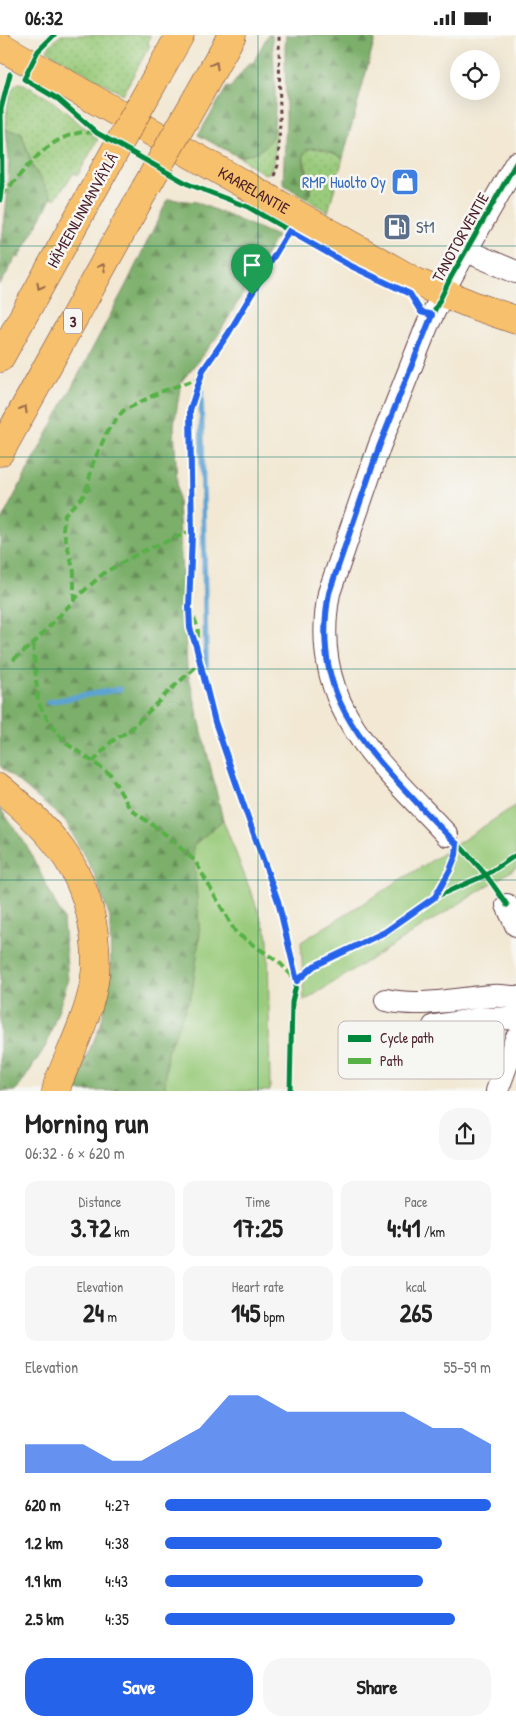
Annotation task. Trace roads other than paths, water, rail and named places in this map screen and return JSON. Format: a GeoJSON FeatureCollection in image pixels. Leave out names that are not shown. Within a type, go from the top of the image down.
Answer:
{"type":"FeatureCollection","features":[{"type":"Feature","properties":{"kind":"main road","name":"HÄMEENLINNANVÄYLÄ"},"geometry":{"type":"LineString","coordinates":[[0,358],[180,35]]}},
{"type":"Feature","properties":{"kind":"main road","name":"3"},"geometry":{"type":"LineString","coordinates":[[0,452],[232,35]]}},
{"type":"Feature","properties":{"kind":"main road","name":"KAARELANTIE"},"geometry":{"type":"LineString","coordinates":[[0,46],[416,282],[516,320]]}},
{"type":"Feature","properties":{"kind":"main road"},"geometry":{"type":"LineString","coordinates":[[0,788],[27,811],[50,835],[70,862],[85,891],[92,921],[96,951],[94,983],[84,1016],[54,1088]]}},
{"type":"Feature","properties":{"kind":"street","name":"TANOTORVENTIE"},"geometry":{"type":"LineString","coordinates":[[447,835],[381,764],[348,721],[333,686],[325,644],[324,618],[329,593],[379,447],[427,326],[466,250],[516,163]]}},
{"type":"Feature","properties":{"kind":"street"},"geometry":{"type":"LineString","coordinates":[[466,250],[516,271]]}},
{"type":"Feature","properties":{"kind":"street"},"geometry":{"type":"LineString","coordinates":[[386,1000],[402,1004],[494,995],[516,997]]}},
{"type":"Feature","properties":{"kind":"street"},"geometry":{"type":"LineString","coordinates":[[466,1021],[516,1018]]}},
{"type":"Feature","properties":{"kind":"street"},"geometry":{"type":"LineString","coordinates":[[504,1074],[514,1049]]}},
{"type":"Feature","properties":{"kind":"street"},"geometry":{"type":"LineString","coordinates":[[497,1091],[502,1079]]}},
{"type":"Feature","properties":{"kind":"waterway"},"geometry":{"type":"LineString","coordinates":[[201,385],[206,666]]}},
{"type":"Feature","properties":{"kind":"waterway"},"geometry":{"type":"LineString","coordinates":[[48,702],[120,689]]}},
{"type":"Feature","properties":{"kind":"place","name":"RMP Huolto Oy"},"geometry":{"type":"Point","coordinates":[405,182]}},
{"type":"Feature","properties":{"kind":"place","name":"St1"},"geometry":{"type":"Point","coordinates":[397,227]}}]}
